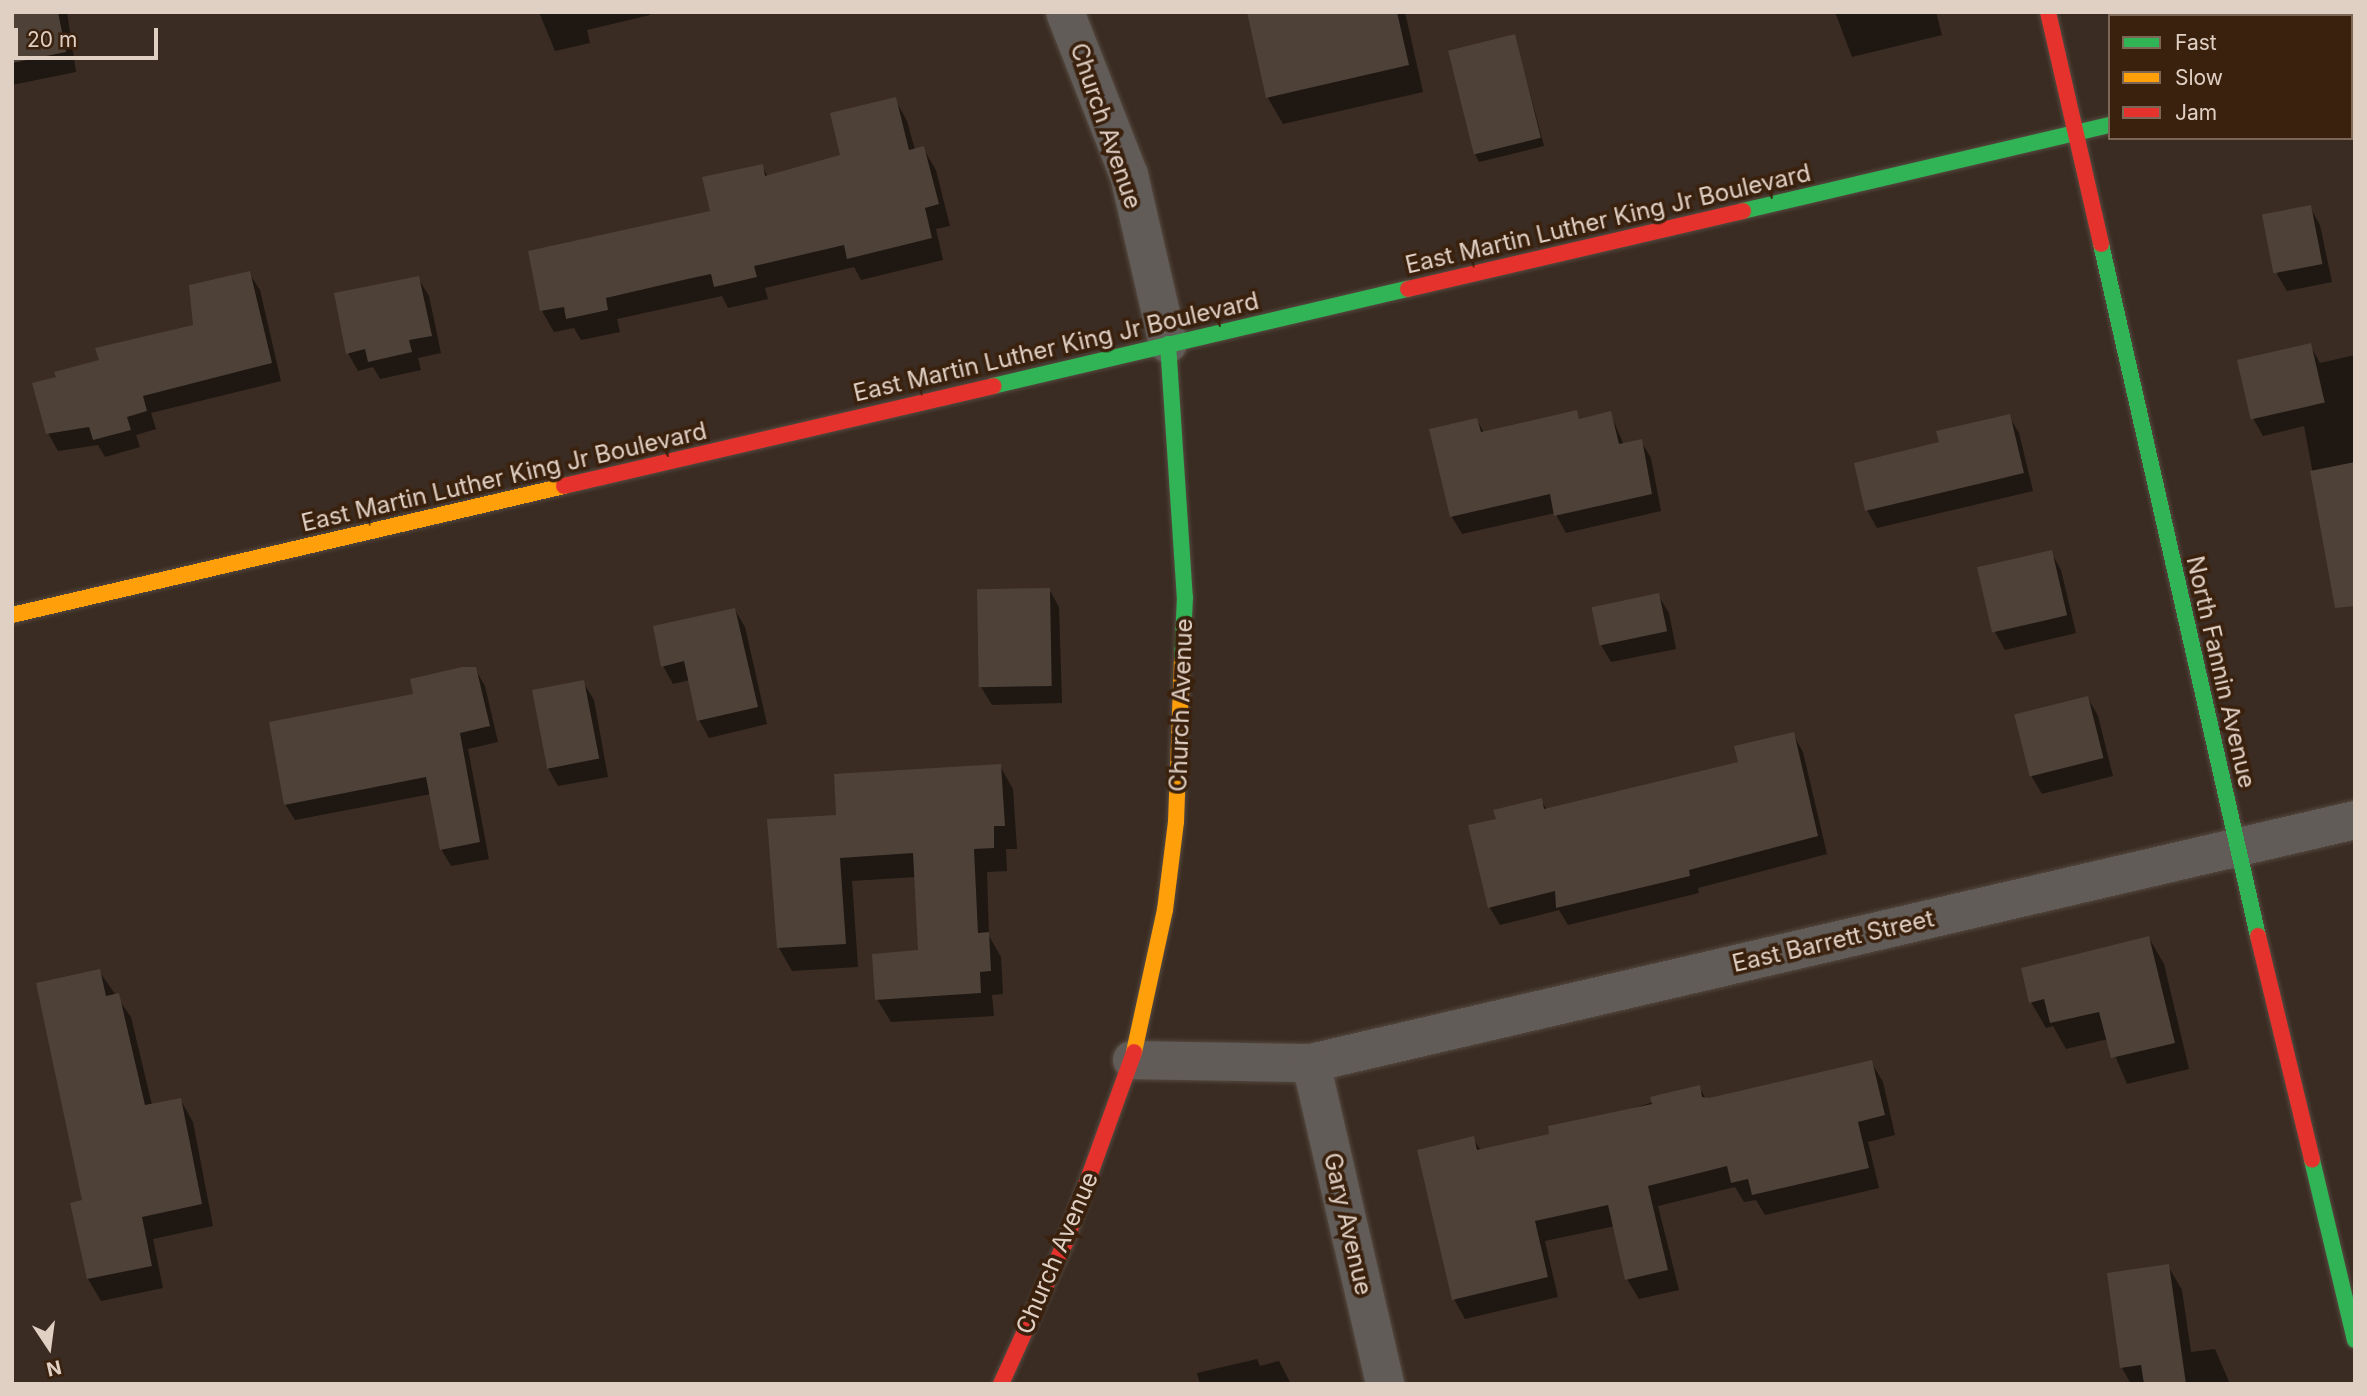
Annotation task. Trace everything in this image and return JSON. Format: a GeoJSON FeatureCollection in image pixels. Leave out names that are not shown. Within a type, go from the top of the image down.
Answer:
{"type":"FeatureCollection","features":[{"type":"Feature","properties":{"kind":"main road","name":"North Fannin Avenue"},"geometry":{"type":"LineString","coordinates":[[2048,12],[2237,847],[2355,1340]]}},
{"type":"Feature","properties":{"kind":"main road","name":"East Martin Luther King Jr Boulevard"},"geometry":{"type":"LineString","coordinates":[[12,615],[2108,125]]}},
{"type":"Feature","properties":{"kind":"main road","name":"Church Avenue"},"geometry":{"type":"LineString","coordinates":[[1001,1384],[1065,1243],[1132,1060],[1165,910],[1184,705],[1184,584],[1168,344]]}},
{"type":"Feature","properties":{"kind":"street","name":"Church Avenue"},"geometry":{"type":"LineString","coordinates":[[1065,12],[1129,175],[1168,344]]}},
{"type":"Feature","properties":{"kind":"street","name":"East Barrett Street"},"geometry":{"type":"LineString","coordinates":[[1132,1060],[1311,1063],[2355,820]]}},
{"type":"Feature","properties":{"kind":"street","name":"Gary Avenue"},"geometry":{"type":"LineString","coordinates":[[1311,1063],[1385,1384]]}},
{"type":"Feature","properties":{"kind":"building"},"geometry":{"type":"Polygon","coordinates":[[[12,12],[58,12],[66,52],[12,63],[12,12]]]}},
{"type":"Feature","properties":{"kind":"building"},"geometry":{"type":"Polygon","coordinates":[[[1247,12],[1397,12],[1409,65],[1266,98],[1247,12]]]}},
{"type":"Feature","properties":{"kind":"building"},"geometry":{"type":"Polygon","coordinates":[[[1515,34],[1541,138],[1474,155],[1448,51],[1515,34]]]}},
{"type":"Feature","properties":{"kind":"building"},"geometry":{"type":"Polygon","coordinates":[[[896,97],[909,150],[924,146],[939,204],[925,208],[932,238],[847,259],[844,245],[754,266],[757,277],[714,287],[711,274],[692,278],[606,298],[608,310],[566,319],[564,307],[540,311],[528,251],[710,211],[702,177],[763,164],[765,176],[840,155],[830,113],[896,97]]]}},
{"type":"Feature","properties":{"kind":"building"},"geometry":{"type":"Polygon","coordinates":[[[2311,205],[2322,264],[2273,273],[2262,215],[2311,205]]]}},
{"type":"Feature","properties":{"kind":"building"},"geometry":{"type":"Polygon","coordinates":[[[250,271],[272,363],[143,396],[147,411],[127,417],[131,430],[93,440],[89,427],[46,434],[32,383],[56,377],[54,372],[99,360],[95,348],[193,325],[189,285],[250,271]]]}},
{"type":"Feature","properties":{"kind":"building"},"geometry":{"type":"Polygon","coordinates":[[[419,276],[432,336],[409,340],[412,352],[368,362],[365,349],[346,354],[334,293],[419,276]]]}},
{"type":"Feature","properties":{"kind":"building"},"geometry":{"type":"Polygon","coordinates":[[[2311,343],[2325,402],[2251,420],[2237,360],[2311,343]]]}},
{"type":"Feature","properties":{"kind":"building"},"geometry":{"type":"Polygon","coordinates":[[[1577,410],[1579,419],[1611,411],[1619,444],[1642,439],[1652,494],[1554,516],[1550,494],[1450,517],[1429,429],[1477,418],[1481,432],[1577,410]]]}},
{"type":"Feature","properties":{"kind":"building"},"geometry":{"type":"Polygon","coordinates":[[[2010,414],[2024,473],[1865,511],[1854,463],[1939,442],[1936,431],[2010,414]]]}},
{"type":"Feature","properties":{"kind":"building"},"geometry":{"type":"Polygon","coordinates":[[[2355,462],[2355,606],[2335,608],[2310,471],[2355,462]]]}},
{"type":"Feature","properties":{"kind":"building"},"geometry":{"type":"Polygon","coordinates":[[[2052,550],[2067,615],[1992,633],[1977,567],[2052,550]]]}},
{"type":"Feature","properties":{"kind":"building"},"geometry":{"type":"Polygon","coordinates":[[[1050,588],[1052,686],[979,687],[977,589],[1050,588]]]}},
{"type":"Feature","properties":{"kind":"building"},"geometry":{"type":"Polygon","coordinates":[[[1659,593],[1667,631],[1600,645],[1592,607],[1659,593]]]}},
{"type":"Feature","properties":{"kind":"building"},"geometry":{"type":"Polygon","coordinates":[[[735,608],[758,707],[697,721],[684,661],[661,667],[653,626],[735,608]]]}},
{"type":"Feature","properties":{"kind":"building"},"geometry":{"type":"Polygon","coordinates":[[[462,667],[476,667],[490,726],[460,733],[480,842],[440,850],[426,777],[284,805],[269,722],[413,694],[410,679],[462,667]]]}},
{"type":"Feature","properties":{"kind":"building"},"geometry":{"type":"Polygon","coordinates":[[[584,680],[599,759],[547,769],[532,690],[584,680]]]}},
{"type":"Feature","properties":{"kind":"building"},"geometry":{"type":"Polygon","coordinates":[[[2088,696],[2103,758],[2030,776],[2014,714],[2088,696]]]}},
{"type":"Feature","properties":{"kind":"building"},"geometry":{"type":"Polygon","coordinates":[[[1794,732],[1818,836],[1689,870],[1690,876],[1556,908],[1555,891],[1488,908],[1468,825],[1496,819],[1493,810],[1542,798],[1544,809],[1738,762],[1734,746],[1794,732]]]}},
{"type":"Feature","properties":{"kind":"building"},"geometry":{"type":"Polygon","coordinates":[[[1001,764],[1005,826],[994,826],[994,848],[974,849],[978,933],[989,932],[991,971],[980,972],[981,993],[875,1000],[872,954],[918,950],[913,853],[840,858],[846,944],[777,948],[767,819],[836,815],[834,774],[1001,764]]]}},
{"type":"Feature","properties":{"kind":"building"},"geometry":{"type":"Polygon","coordinates":[[[2149,936],[2175,1043],[2111,1058],[2099,1012],[2050,1023],[2044,999],[2029,1003],[2021,968],[2149,936]]]}},
{"type":"Feature","properties":{"kind":"building"},"geometry":{"type":"Polygon","coordinates":[[[100,969],[106,996],[119,993],[145,1105],[181,1098],[202,1204],[142,1217],[152,1266],[87,1279],[70,1203],[82,1200],[36,983],[100,969]]]}},
{"type":"Feature","properties":{"kind":"building"},"geometry":{"type":"Polygon","coordinates":[[[1872,1060],[1885,1115],[1858,1122],[1869,1168],[1752,1195],[1748,1179],[1731,1183],[1727,1166],[1648,1186],[1668,1270],[1625,1280],[1608,1205],[1535,1221],[1548,1277],[1452,1300],[1417,1150],[1474,1136],[1477,1150],[1549,1134],[1548,1126],[1652,1104],[1650,1097],[1700,1085],[1702,1097],[1709,1098],[1872,1060]]]}},
{"type":"Feature","properties":{"kind":"building"},"geometry":{"type":"Polygon","coordinates":[[[2169,1264],[2186,1384],[2144,1384],[2141,1365],[2120,1368],[2107,1273],[2169,1264]]]}},
{"type":"Feature","properties":{"kind":"traffic: fast"},"geometry":{"type":"LineString","coordinates":[[1743,211],[2108,125]]}},
{"type":"Feature","properties":{"kind":"traffic: fast"},"geometry":{"type":"LineString","coordinates":[[2101,244],[2258,936]]}},
{"type":"Feature","properties":{"kind":"traffic: fast"},"geometry":{"type":"LineString","coordinates":[[993,386],[1408,289]]}},
{"type":"Feature","properties":{"kind":"traffic: fast"},"geometry":{"type":"LineString","coordinates":[[1168,344],[1185,597],[1182,661]]}},
{"type":"Feature","properties":{"kind":"traffic: fast"},"geometry":{"type":"LineString","coordinates":[[2312,1160],[2355,1340]]}},
{"type":"Feature","properties":{"kind":"traffic: slow"},"geometry":{"type":"LineString","coordinates":[[12,615],[564,486]]}},
{"type":"Feature","properties":{"kind":"traffic: slow"},"geometry":{"type":"LineString","coordinates":[[1134,1052],[1165,910],[1176,822],[1182,661]]}},
{"type":"Feature","properties":{"kind":"traffic: jam"},"geometry":{"type":"LineString","coordinates":[[2048,12],[2101,244]]}},
{"type":"Feature","properties":{"kind":"traffic: jam"},"geometry":{"type":"LineString","coordinates":[[1408,289],[1743,211]]}},
{"type":"Feature","properties":{"kind":"traffic: jam"},"geometry":{"type":"LineString","coordinates":[[564,486],[993,386]]}},
{"type":"Feature","properties":{"kind":"traffic: jam"},"geometry":{"type":"LineString","coordinates":[[2258,936],[2312,1160]]}},
{"type":"Feature","properties":{"kind":"traffic: jam"},"geometry":{"type":"LineString","coordinates":[[1001,1384],[1065,1243],[1134,1052]]}}]}
